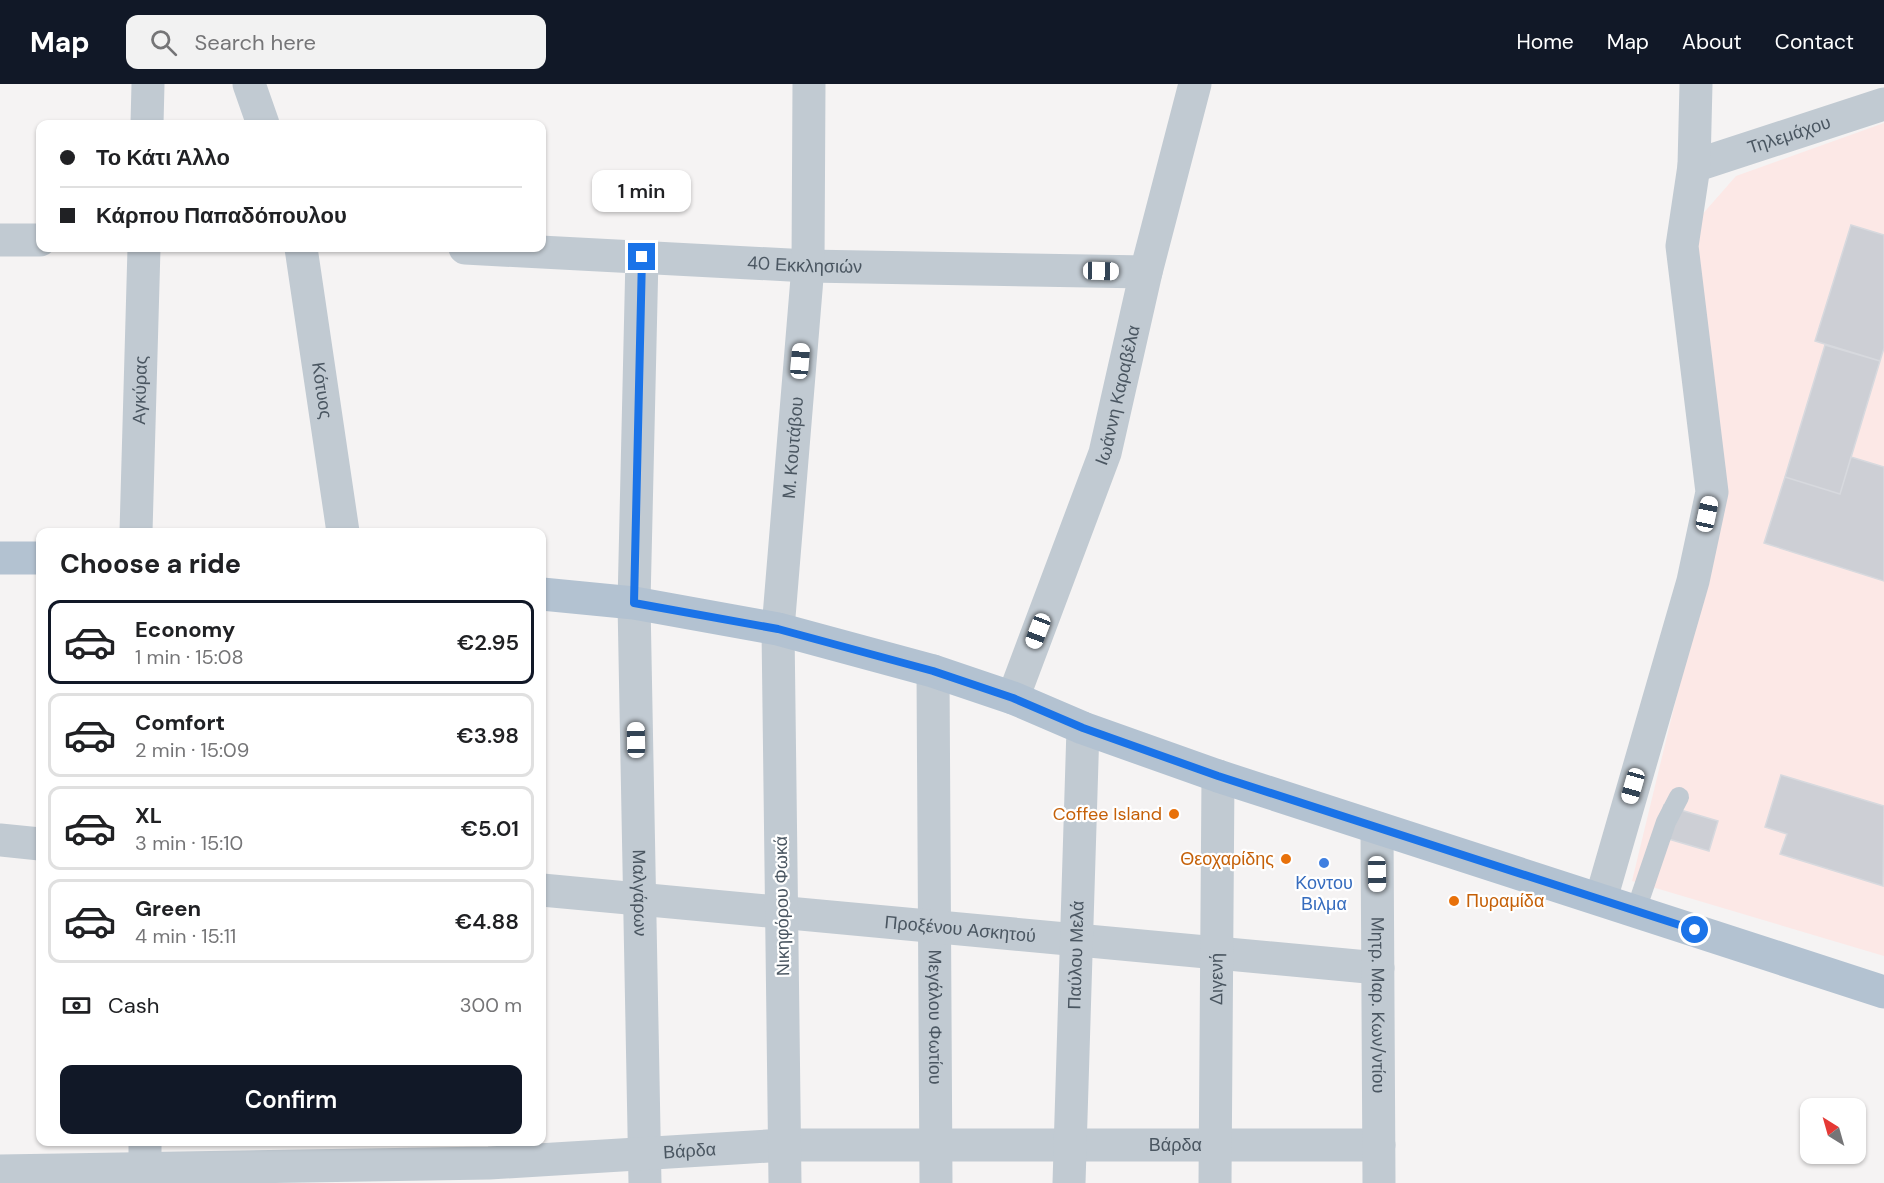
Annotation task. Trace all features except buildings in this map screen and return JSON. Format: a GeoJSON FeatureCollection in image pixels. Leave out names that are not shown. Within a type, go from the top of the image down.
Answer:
{"type":"FeatureCollection","features":[{"type":"Feature","properties":{"kind":"main road"},"geometry":{"type":"LineString","coordinates":[[0,558],[36,558]]}},
{"type":"Feature","properties":{"kind":"main road"},"geometry":{"type":"LineString","coordinates":[[546,594],[634,603],[778,629],[933,671],[1013,698],[1083,728],[1218,776],[1884,992]]}},
{"type":"Feature","properties":{"kind":"street"},"geometry":{"type":"LineString","coordinates":[[147,120],[148,84]]}},
{"type":"Feature","properties":{"kind":"street"},"geometry":{"type":"LineString","coordinates":[[249,84],[262,120]]}},
{"type":"Feature","properties":{"kind":"street","name":"Μ. Κουτάβου"},"geometry":{"type":"LineString","coordinates":[[778,629],[808,266],[809,84]]}},
{"type":"Feature","properties":{"kind":"street","name":"Ιωάννη Καραβέλα"},"geometry":{"type":"LineString","coordinates":[[1013,698],[1105,453],[1146,272],[1196,84]]}},
{"type":"Feature","properties":{"kind":"street"},"geometry":{"type":"LineString","coordinates":[[1601,899],[1693,582],[1712,492],[1682,246],[1694,166],[1696,84]]}},
{"type":"Feature","properties":{"kind":"street","name":"Τηλεμάχου"},"geometry":{"type":"LineString","coordinates":[[1694,166],[1884,104]]}},
{"type":"Feature","properties":{"kind":"street"},"geometry":{"type":"LineString","coordinates":[[0,240],[36,240]]}},
{"type":"Feature","properties":{"kind":"street","name":"Αγκύρας"},"geometry":{"type":"LineString","coordinates":[[136,528],[144,252]]}},
{"type":"Feature","properties":{"kind":"street","name":"Κότυος"},"geometry":{"type":"LineString","coordinates":[[303,252],[342,528]]}},
{"type":"Feature","properties":{"kind":"street","name":"40 Εκκλησιών"},"geometry":{"type":"LineString","coordinates":[[544,252],[808,266],[1146,272]]}},
{"type":"Feature","properties":{"kind":"street","name":"Μαλγάρων"},"geometry":{"type":"LineString","coordinates":[[642,257],[634,603],[644,1169]]}},
{"type":"Feature","properties":{"kind":"street","name":"Νικηφόρου Φωκά"},"geometry":{"type":"LineString","coordinates":[[778,629],[785,1183]]}},
{"type":"Feature","properties":{"kind":"street","name":"Μεγάλου Φωτίου"},"geometry":{"type":"LineString","coordinates":[[933,671],[936,1183]]}},
{"type":"Feature","properties":{"kind":"street","name":"Παύλου Μελά"},"geometry":{"type":"LineString","coordinates":[[1069,1183],[1083,728]]}},
{"type":"Feature","properties":{"kind":"street","name":"Διγενή"},"geometry":{"type":"LineString","coordinates":[[1215,1183],[1218,776]]}},
{"type":"Feature","properties":{"kind":"street","name":"Μητρ. Μαρ. Κων/ντίου"},"geometry":{"type":"LineString","coordinates":[[1377,828],[1379,1183]]}},
{"type":"Feature","properties":{"kind":"street"},"geometry":{"type":"LineString","coordinates":[[0,840],[36,844]]}},
{"type":"Feature","properties":{"kind":"street","name":"Προξένου Ασκητού"},"geometry":{"type":"LineString","coordinates":[[546,890],[1378,968]]}},
{"type":"Feature","properties":{"kind":"street","name":"Βάρδα"},"geometry":{"type":"LineString","coordinates":[[0,1171],[145,1165],[332,1163],[489,1163],[644,1169],[785,1145],[1379,1145]]}},
{"type":"Feature","properties":{"kind":"lane"},"geometry":{"type":"LineString","coordinates":[[1636,910],[1666,822],[1679,797]]}},
{"type":"Feature","properties":{"kind":"shaded area"},"geometry":{"type":"Polygon","coordinates":[[[1884,123],[1884,956],[1632,881],[1722,509],[1695,248],[1700,217],[1736,176],[1884,123]]]}},
{"type":"Feature","properties":{"kind":"place","name":"Coffee Island"},"geometry":{"type":"Point","coordinates":[1174,814]}},
{"type":"Feature","properties":{"kind":"place","name":"Θεοχαρίδης"},"geometry":{"type":"Point","coordinates":[1286,859]}},
{"type":"Feature","properties":{"kind":"place","name":"Κοντου Βιλμα"},"geometry":{"type":"Point","coordinates":[1324,863]}},
{"type":"Feature","properties":{"kind":"place","name":"Πυραμίδα"},"geometry":{"type":"Point","coordinates":[1454,901]}},
{"type":"Feature","properties":{"kind":"route"},"geometry":{"type":"LineString","coordinates":[[642,257],[634,603],[778,629],[933,671],[1013,698],[1083,728],[1218,776],[1695,930]]}}]}
